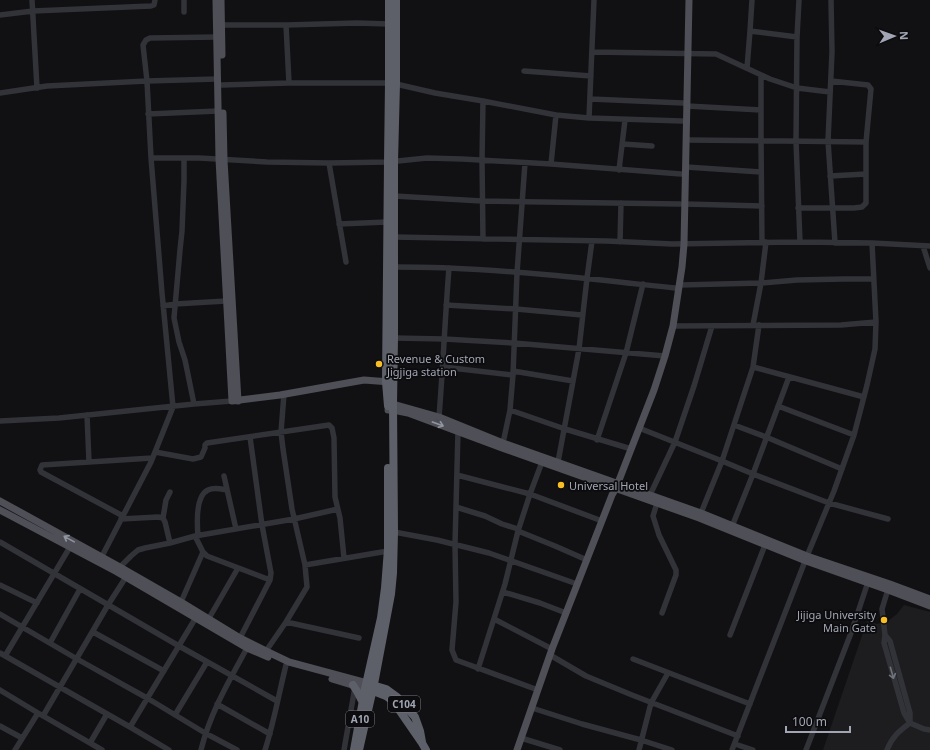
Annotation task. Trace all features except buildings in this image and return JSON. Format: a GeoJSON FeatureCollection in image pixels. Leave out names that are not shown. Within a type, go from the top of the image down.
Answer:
{"type":"FeatureCollection","features":[{"type":"Feature","properties":{"kind":"highway","name":"A10"},"geometry":{"type":"LineString","coordinates":[[389,0],[393,84]]}},
{"type":"Feature","properties":{"kind":"highway","name":"A10"},"geometry":{"type":"LineString","coordinates":[[359,750],[387,573],[390,382],[387,222],[391,162],[396,0]]}},
{"type":"Feature","properties":{"kind":"highway","name":"A10"},"geometry":{"type":"LineString","coordinates":[[390,382],[394,338],[394,196],[391,162]]}},
{"type":"Feature","properties":{"kind":"highway","name":"A10"},"geometry":{"type":"LineString","coordinates":[[354,750],[363,703],[370,687],[391,594],[394,532],[390,407]]}},
{"type":"Feature","properties":{"kind":"highway"},"geometry":{"type":"LineString","coordinates":[[354,686],[363,703]]}},
{"type":"Feature","properties":{"kind":"highway","name":"C104"},"geometry":{"type":"LineString","coordinates":[[370,687],[386,689],[397,697],[415,717],[424,746]]}},
{"type":"Feature","properties":{"kind":"main road"},"geometry":{"type":"LineString","coordinates":[[216,0],[220,82],[226,301],[235,401]]}},
{"type":"Feature","properties":{"kind":"main road"},"geometry":{"type":"LineString","coordinates":[[221,0],[222,25],[218,111],[235,401]]}},
{"type":"Feature","properties":{"kind":"main road"},"geometry":{"type":"LineString","coordinates":[[685,0],[686,53]]}},
{"type":"Feature","properties":{"kind":"main road"},"geometry":{"type":"LineString","coordinates":[[616,485],[673,326],[681,244],[686,167],[685,105],[689,0]]}},
{"type":"Feature","properties":{"kind":"main road"},"geometry":{"type":"LineString","coordinates":[[683,204],[681,174],[682,121],[685,105]]}},
{"type":"Feature","properties":{"kind":"main road"},"geometry":{"type":"LineString","coordinates":[[517,750],[551,652],[654,390],[663,356],[666,334],[677,287]]}},
{"type":"Feature","properties":{"kind":"main road"},"geometry":{"type":"LineString","coordinates":[[235,401],[364,380],[390,382]]}},
{"type":"Feature","properties":{"kind":"main road"},"geometry":{"type":"LineString","coordinates":[[390,407],[439,417],[558,462],[657,503],[731,528],[868,582],[930,599]]}},
{"type":"Feature","properties":{"kind":"main road"},"geometry":{"type":"LineString","coordinates":[[390,407],[542,462],[650,495],[701,513],[765,545],[889,587],[930,606]]}},
{"type":"Feature","properties":{"kind":"main road"},"geometry":{"type":"LineString","coordinates":[[0,501],[101,560],[195,619],[247,648],[286,665],[354,686],[370,687]]}},
{"type":"Feature","properties":{"kind":"main road"},"geometry":{"type":"LineString","coordinates":[[0,510],[70,547],[120,567],[181,602],[208,620],[266,652],[289,662],[370,687]]}},
{"type":"Feature","properties":{"kind":"street"},"geometry":{"type":"LineString","coordinates":[[32,0],[37,88]]}},
{"type":"Feature","properties":{"kind":"street"},"geometry":{"type":"LineString","coordinates":[[127,0],[128,7]]}},
{"type":"Feature","properties":{"kind":"street"},"geometry":{"type":"LineString","coordinates":[[0,15],[33,11],[154,5],[155,0]]}},
{"type":"Feature","properties":{"kind":"street"},"geometry":{"type":"LineString","coordinates":[[184,0],[184,12]]}},
{"type":"Feature","properties":{"kind":"street"},"geometry":{"type":"LineString","coordinates":[[589,118],[594,0]]}},
{"type":"Feature","properties":{"kind":"street"},"geometry":{"type":"LineString","coordinates":[[747,68],[752,0]]}},
{"type":"Feature","properties":{"kind":"street"},"geometry":{"type":"LineString","coordinates":[[799,0],[797,36],[796,141],[800,242]]}},
{"type":"Feature","properties":{"kind":"street"},"geometry":{"type":"LineString","coordinates":[[831,0],[832,52],[828,141],[835,243]]}},
{"type":"Feature","properties":{"kind":"street"},"geometry":{"type":"LineString","coordinates":[[222,25],[389,24]]}},
{"type":"Feature","properties":{"kind":"street"},"geometry":{"type":"LineString","coordinates":[[286,25],[289,83]]}},
{"type":"Feature","properties":{"kind":"street"},"geometry":{"type":"LineString","coordinates":[[750,31],[797,36]]}},
{"type":"Feature","properties":{"kind":"street"},"geometry":{"type":"LineString","coordinates":[[101,560],[155,452],[173,406],[163,306],[151,158],[147,81],[143,45],[146,40],[150,38],[217,36]]}},
{"type":"Feature","properties":{"kind":"street"},"geometry":{"type":"LineString","coordinates":[[592,52],[716,54],[770,79],[797,88],[830,92]]}},
{"type":"Feature","properties":{"kind":"street"},"geometry":{"type":"LineString","coordinates":[[524,71],[591,76]]}},
{"type":"Feature","properties":{"kind":"street"},"geometry":{"type":"LineString","coordinates":[[701,513],[722,461],[753,368],[764,242],[760,141],[761,75]]}},
{"type":"Feature","properties":{"kind":"street"},"geometry":{"type":"LineString","coordinates":[[0,93],[47,86],[147,81],[393,84],[556,115],[626,120],[682,121]]}},
{"type":"Feature","properties":{"kind":"street"},"geometry":{"type":"LineString","coordinates":[[798,208],[862,207],[866,203],[866,142],[871,89],[868,85],[831,81]]}},
{"type":"Feature","properties":{"kind":"street"},"geometry":{"type":"LineString","coordinates":[[590,99],[761,110]]}},
{"type":"Feature","properties":{"kind":"street"},"geometry":{"type":"LineString","coordinates":[[483,101],[483,239]]}},
{"type":"Feature","properties":{"kind":"street"},"geometry":{"type":"LineString","coordinates":[[148,114],[218,111]]}},
{"type":"Feature","properties":{"kind":"street"},"geometry":{"type":"LineString","coordinates":[[551,164],[556,115]]}},
{"type":"Feature","properties":{"kind":"street"},"geometry":{"type":"LineString","coordinates":[[620,170],[626,120]]}},
{"type":"Feature","properties":{"kind":"street"},"geometry":{"type":"LineString","coordinates":[[686,140],[866,142]]}},
{"type":"Feature","properties":{"kind":"street"},"geometry":{"type":"LineString","coordinates":[[622,144],[652,146]]}},
{"type":"Feature","properties":{"kind":"street"},"geometry":{"type":"LineString","coordinates":[[151,158],[329,163],[391,162],[427,158],[525,162],[681,174]]}},
{"type":"Feature","properties":{"kind":"street"},"geometry":{"type":"LineString","coordinates":[[184,158],[182,231],[174,318],[179,342],[185,360],[194,404]]}},
{"type":"Feature","properties":{"kind":"street"},"geometry":{"type":"LineString","coordinates":[[503,442],[510,410],[513,373],[517,273],[525,162]]}},
{"type":"Feature","properties":{"kind":"street"},"geometry":{"type":"LineString","coordinates":[[329,163],[346,262]]}},
{"type":"Feature","properties":{"kind":"street"},"geometry":{"type":"LineString","coordinates":[[686,167],[761,172]]}},
{"type":"Feature","properties":{"kind":"street"},"geometry":{"type":"LineString","coordinates":[[830,176],[866,174]]}},
{"type":"Feature","properties":{"kind":"street"},"geometry":{"type":"LineString","coordinates":[[394,196],[482,201],[762,206]]}},
{"type":"Feature","properties":{"kind":"street"},"geometry":{"type":"LineString","coordinates":[[620,242],[621,203]]}},
{"type":"Feature","properties":{"kind":"street"},"geometry":{"type":"LineString","coordinates":[[339,224],[387,222]]}},
{"type":"Feature","properties":{"kind":"street"},"geometry":{"type":"LineString","coordinates":[[394,237],[681,244],[800,242],[872,243],[930,246]]}},
{"type":"Feature","properties":{"kind":"street"},"geometry":{"type":"LineString","coordinates":[[558,462],[579,349],[592,241]]}},
{"type":"Feature","properties":{"kind":"street"},"geometry":{"type":"LineString","coordinates":[[732,750],[829,503],[854,435],[875,349],[876,322],[872,243]]}},
{"type":"Feature","properties":{"kind":"street"},"geometry":{"type":"LineString","coordinates":[[923,246],[930,268]]}},
{"type":"Feature","properties":{"kind":"street"},"geometry":{"type":"LineString","coordinates":[[394,267],[449,268],[587,278],[677,287],[844,278],[873,279]]}},
{"type":"Feature","properties":{"kind":"street"},"geometry":{"type":"LineString","coordinates":[[439,417],[449,268]]}},
{"type":"Feature","properties":{"kind":"street"},"geometry":{"type":"LineString","coordinates":[[597,440],[626,353],[643,284]]}},
{"type":"Feature","properties":{"kind":"street"},"geometry":{"type":"LineString","coordinates":[[163,306],[226,301]]}},
{"type":"Feature","properties":{"kind":"street"},"geometry":{"type":"LineString","coordinates":[[446,305],[582,315]]}},
{"type":"Feature","properties":{"kind":"street"},"geometry":{"type":"LineString","coordinates":[[673,326],[841,325],[876,322]]}},
{"type":"Feature","properties":{"kind":"street"},"geometry":{"type":"LineString","coordinates":[[650,495],[675,442],[712,326]]}},
{"type":"Feature","properties":{"kind":"street"},"geometry":{"type":"LineString","coordinates":[[394,338],[444,338],[663,356]]}},
{"type":"Feature","properties":{"kind":"street"},"geometry":{"type":"LineString","coordinates":[[443,367],[513,373],[573,381]]}},
{"type":"Feature","properties":{"kind":"street"},"geometry":{"type":"LineString","coordinates":[[753,368],[789,376],[864,397]]}},
{"type":"Feature","properties":{"kind":"street"},"geometry":{"type":"LineString","coordinates":[[731,528],[753,474],[789,376]]}},
{"type":"Feature","properties":{"kind":"street"},"geometry":{"type":"LineString","coordinates":[[266,652],[307,587],[283,449],[281,432],[284,394]]}},
{"type":"Feature","properties":{"kind":"street"},"geometry":{"type":"LineString","coordinates":[[0,422],[235,401]]}},
{"type":"Feature","properties":{"kind":"street"},"geometry":{"type":"LineString","coordinates":[[778,406],[854,435]]}},
{"type":"Feature","properties":{"kind":"street"},"geometry":{"type":"LineString","coordinates":[[510,410],[597,440],[628,448]]}},
{"type":"Feature","properties":{"kind":"street"},"geometry":{"type":"LineString","coordinates":[[87,415],[89,462]]}},
{"type":"Feature","properties":{"kind":"street"},"geometry":{"type":"LineString","coordinates":[[155,452],[193,459],[201,457],[205,445],[208,443],[329,425],[332,428],[334,438],[335,497],[342,533],[344,558]]}},
{"type":"Feature","properties":{"kind":"street"},"geometry":{"type":"LineString","coordinates":[[734,425],[842,469]]}},
{"type":"Feature","properties":{"kind":"street"},"geometry":{"type":"LineString","coordinates":[[639,428],[829,503],[888,519]]}},
{"type":"Feature","properties":{"kind":"street"},"geometry":{"type":"LineString","coordinates":[[458,431],[455,545],[456,602],[452,650],[456,660],[538,690]]}},
{"type":"Feature","properties":{"kind":"street"},"geometry":{"type":"LineString","coordinates":[[240,638],[270,580],[271,573],[262,525],[250,437]]}},
{"type":"Feature","properties":{"kind":"street"},"geometry":{"type":"LineString","coordinates":[[152,458],[42,466],[40,470],[41,472],[122,518],[163,518]]}},
{"type":"Feature","properties":{"kind":"street"},"geometry":{"type":"LineString","coordinates":[[478,669],[503,592],[518,530],[542,462]]}},
{"type":"Feature","properties":{"kind":"street"},"geometry":{"type":"LineString","coordinates":[[224,476],[236,529]]}},
{"type":"Feature","properties":{"kind":"street"},"geometry":{"type":"LineString","coordinates":[[457,476],[530,494],[602,521]]}},
{"type":"Feature","properties":{"kind":"street"},"geometry":{"type":"LineString","coordinates":[[227,490],[208,490],[203,494],[198,506],[197,536],[203,552],[207,556],[270,580]]}},
{"type":"Feature","properties":{"kind":"street"},"geometry":{"type":"LineString","coordinates":[[170,492],[166,500],[163,518],[166,522],[170,543]]}},
{"type":"Feature","properties":{"kind":"street"},"geometry":{"type":"LineString","coordinates":[[657,503],[653,516],[659,535],[676,570],[676,575],[662,614]]}},
{"type":"Feature","properties":{"kind":"street"},"geometry":{"type":"LineString","coordinates":[[456,507],[485,516],[587,560]]}},
{"type":"Feature","properties":{"kind":"street"},"geometry":{"type":"LineString","coordinates":[[120,567],[138,550],[145,548],[197,536],[338,510]]}},
{"type":"Feature","properties":{"kind":"street"},"geometry":{"type":"LineString","coordinates":[[394,532],[489,553],[577,584]]}},
{"type":"Feature","properties":{"kind":"street"},"geometry":{"type":"LineString","coordinates":[[0,542],[277,701]]}},
{"type":"Feature","properties":{"kind":"street"},"geometry":{"type":"LineString","coordinates":[[730,635],[765,545]]}},
{"type":"Feature","properties":{"kind":"street"},"geometry":{"type":"LineString","coordinates":[[70,547],[23,626],[3,654],[130,726],[160,748],[169,750]]}},
{"type":"Feature","properties":{"kind":"street"},"geometry":{"type":"LineString","coordinates":[[304,564],[388,551]]}},
{"type":"Feature","properties":{"kind":"street"},"geometry":{"type":"LineString","coordinates":[[181,602],[203,552]]}},
{"type":"Feature","properties":{"kind":"street"},"geometry":{"type":"LineString","coordinates":[[208,620],[238,568]]}},
{"type":"Feature","properties":{"kind":"street"},"geometry":{"type":"LineString","coordinates":[[43,716],[126,577]]}},
{"type":"Feature","properties":{"kind":"street"},"geometry":{"type":"LineString","coordinates":[[806,750],[851,633],[868,582]]}},
{"type":"Feature","properties":{"kind":"street"},"geometry":{"type":"LineString","coordinates":[[0,585],[37,603]]}},
{"type":"Feature","properties":{"kind":"street"},"geometry":{"type":"LineString","coordinates":[[889,587],[882,609],[885,635],[884,643],[904,713],[910,723],[930,730]]}},
{"type":"Feature","properties":{"kind":"street"},"geometry":{"type":"LineString","coordinates":[[50,643],[80,589]]}},
{"type":"Feature","properties":{"kind":"street"},"geometry":{"type":"LineString","coordinates":[[503,592],[540,603],[566,613]]}},
{"type":"Feature","properties":{"kind":"street"},"geometry":{"type":"LineString","coordinates":[[0,614],[237,750]]}},
{"type":"Feature","properties":{"kind":"street"},"geometry":{"type":"LineString","coordinates":[[130,726],[195,619]]}},
{"type":"Feature","properties":{"kind":"street"},"geometry":{"type":"LineString","coordinates":[[494,619],[551,652],[586,676],[738,736]]}},
{"type":"Feature","properties":{"kind":"street"},"geometry":{"type":"LineString","coordinates":[[286,622],[359,638]]}},
{"type":"Feature","properties":{"kind":"street"},"geometry":{"type":"LineString","coordinates":[[93,632],[164,671]]}},
{"type":"Feature","properties":{"kind":"street"},"geometry":{"type":"LineString","coordinates":[[201,750],[217,704],[247,648]]}},
{"type":"Feature","properties":{"kind":"street"},"geometry":{"type":"LineString","coordinates":[[633,658],[750,704]]}},
{"type":"Feature","properties":{"kind":"street"},"geometry":{"type":"LineString","coordinates":[[176,715],[207,662]]}},
{"type":"Feature","properties":{"kind":"street"},"geometry":{"type":"LineString","coordinates":[[265,750],[286,665]]}},
{"type":"Feature","properties":{"kind":"street"},"geometry":{"type":"LineString","coordinates":[[639,750],[652,703],[668,673]]}},
{"type":"Feature","properties":{"kind":"street"},"geometry":{"type":"LineString","coordinates":[[344,750],[354,686]]}},
{"type":"Feature","properties":{"kind":"street"},"geometry":{"type":"LineString","coordinates":[[0,690],[102,750]]}},
{"type":"Feature","properties":{"kind":"street"},"geometry":{"type":"LineString","coordinates":[[217,704],[270,734]]}},
{"type":"Feature","properties":{"kind":"street"},"geometry":{"type":"LineString","coordinates":[[532,708],[672,750]]}},
{"type":"Feature","properties":{"kind":"street"},"geometry":{"type":"LineString","coordinates":[[15,750],[38,713]]}},
{"type":"Feature","properties":{"kind":"street"},"geometry":{"type":"LineString","coordinates":[[90,743],[107,714]]}},
{"type":"Feature","properties":{"kind":"street"},"geometry":{"type":"LineString","coordinates":[[887,750],[890,743],[899,731],[910,723]]}},
{"type":"Feature","properties":{"kind":"street"},"geometry":{"type":"LineString","coordinates":[[0,726],[22,738]]}},
{"type":"Feature","properties":{"kind":"street"},"geometry":{"type":"LineString","coordinates":[[522,738],[560,750]]}},
{"type":"Feature","properties":{"kind":"street"},"geometry":{"type":"LineString","coordinates":[[735,744],[754,750]]}},
{"type":"Feature","properties":{"kind":"shaded area"},"geometry":{"type":"Polygon","coordinates":[[[904,605],[930,612],[930,750],[823,750],[867,621],[877,624],[888,621],[897,614],[904,605]]]}},
{"type":"Feature","properties":{"kind":"place","name":"Revenue & Custom Jigjiga station"},"geometry":{"type":"Point","coordinates":[379,364]}},
{"type":"Feature","properties":{"kind":"place","name":"Universal Hotel"},"geometry":{"type":"Point","coordinates":[561,485]}},
{"type":"Feature","properties":{"kind":"place","name":"Jijiga University Main Gate"},"geometry":{"type":"Point","coordinates":[884,620]}}]}
